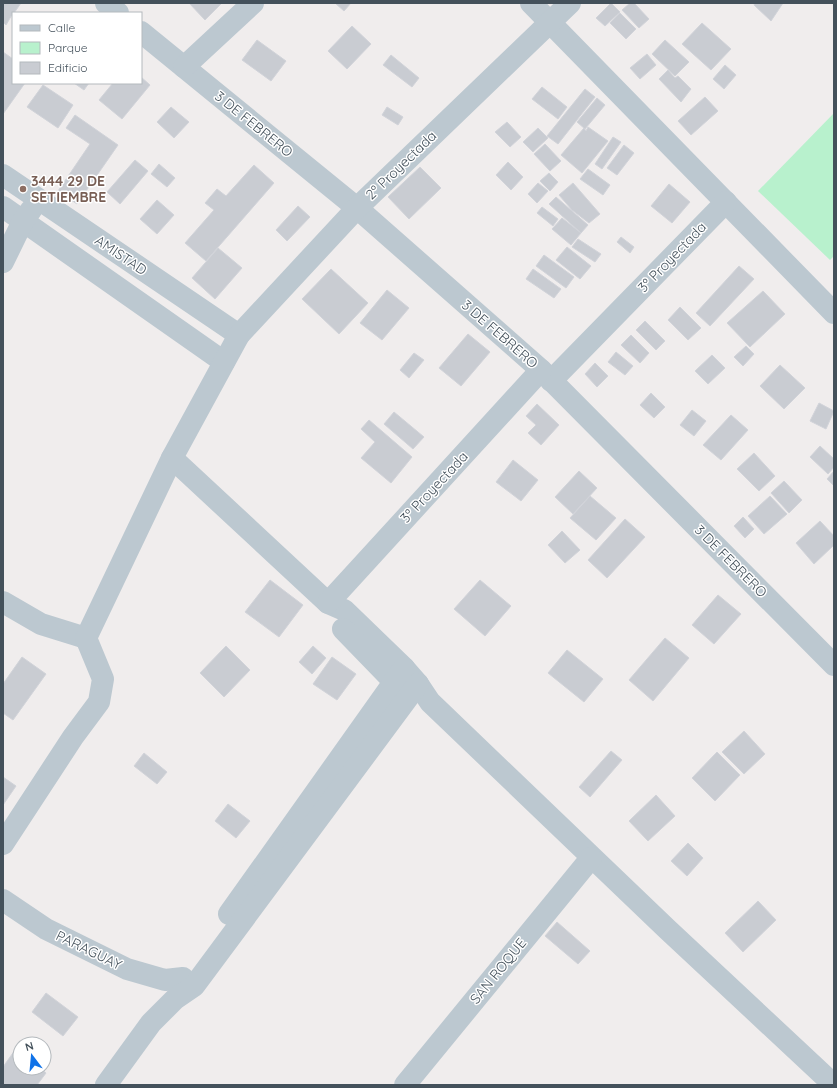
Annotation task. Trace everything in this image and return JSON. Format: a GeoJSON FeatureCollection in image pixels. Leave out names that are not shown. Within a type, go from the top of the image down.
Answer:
{"type":"FeatureCollection","features":[{"type":"Feature","properties":{"kind":"street"},"geometry":{"type":"LineString","coordinates":[[106,3],[117,12]]}},
{"type":"Feature","properties":{"kind":"street"},"geometry":{"type":"LineString","coordinates":[[184,67],[253,3]]}},
{"type":"Feature","properties":{"kind":"street"},"geometry":{"type":"LineString","coordinates":[[530,3],[834,313]]}},
{"type":"Feature","properties":{"kind":"street","name":"2º Proyectada"},"geometry":{"type":"LineString","coordinates":[[86,638],[172,458],[239,335],[357,208],[570,3]]}},
{"type":"Feature","properties":{"kind":"street","name":"3 DE FEBRERO"},"geometry":{"type":"LineString","coordinates":[[142,33],[357,208],[546,376],[834,665]]}},
{"type":"Feature","properties":{"kind":"street","name":"AMISTAD"},"geometry":{"type":"LineString","coordinates":[[3,175],[239,335]]}},
{"type":"Feature","properties":{"kind":"street"},"geometry":{"type":"LineString","coordinates":[[3,262],[23,221],[38,199]]}},
{"type":"Feature","properties":{"kind":"street","name":"3º Proyectada"},"geometry":{"type":"LineString","coordinates":[[328,603],[546,376],[726,202]]}},
{"type":"Feature","properties":{"kind":"street","name":"AMISTAD"},"geometry":{"type":"LineString","coordinates":[[3,207],[224,362]]}},
{"type":"Feature","properties":{"kind":"street"},"geometry":{"type":"LineString","coordinates":[[172,458],[328,603],[336,622],[430,702],[591,858],[834,1085]]}},
{"type":"Feature","properties":{"kind":"street"},"geometry":{"type":"LineString","coordinates":[[3,602],[41,624],[86,638],[103,679],[99,702],[73,737],[3,844]]}},
{"type":"Feature","properties":{"kind":"street"},"geometry":{"type":"LineString","coordinates":[[175,999],[183,978],[406,683]]}},
{"type":"Feature","properties":{"kind":"street"},"geometry":{"type":"LineString","coordinates":[[106,1085],[151,1023],[175,999],[194,986],[406,683]]}},
{"type":"Feature","properties":{"kind":"street","name":"SAN ROQUE"},"geometry":{"type":"LineString","coordinates":[[405,1085],[591,858]]}},
{"type":"Feature","properties":{"kind":"street","name":"PARAGUAY"},"geometry":{"type":"LineString","coordinates":[[3,900],[46,929],[127,969],[165,980],[183,978]]}},
{"type":"Feature","properties":{"kind":"green space"},"geometry":{"type":"Polygon","coordinates":[[[834,113],[834,256],[830,260],[758,191],[834,113]]]}},
{"type":"Feature","properties":{"kind":"building"},"geometry":{"type":"Polygon","coordinates":[[[3,3],[21,3],[15,12],[12,12],[6,25],[3,22],[3,3]]]}},
{"type":"Feature","properties":{"kind":"building"},"geometry":{"type":"Polygon","coordinates":[[[189,3],[222,3],[205,20],[189,3]]]}},
{"type":"Feature","properties":{"kind":"building"},"geometry":{"type":"Polygon","coordinates":[[[335,3],[351,3],[344,11],[335,3]]]}},
{"type":"Feature","properties":{"kind":"building"},"geometry":{"type":"Polygon","coordinates":[[[611,3],[620,12],[605,26],[596,18],[611,3]]]}},
{"type":"Feature","properties":{"kind":"building"},"geometry":{"type":"Polygon","coordinates":[[[630,3],[634,3],[649,19],[639,28],[622,10],[630,3]]]}},
{"type":"Feature","properties":{"kind":"building"},"geometry":{"type":"Polygon","coordinates":[[[755,3],[783,3],[771,21],[754,5],[755,3]]]}},
{"type":"Feature","properties":{"kind":"building"},"geometry":{"type":"Polygon","coordinates":[[[620,13],[636,29],[626,39],[610,23],[620,13]]]}},
{"type":"Feature","properties":{"kind":"building"},"geometry":{"type":"Polygon","coordinates":[[[702,23],[731,49],[711,70],[682,44],[702,23]]]}},
{"type":"Feature","properties":{"kind":"building"},"geometry":{"type":"Polygon","coordinates":[[[352,26],[371,44],[347,69],[328,51],[352,26]]]}},
{"type":"Feature","properties":{"kind":"building"},"geometry":{"type":"Polygon","coordinates":[[[257,40],[286,61],[271,81],[242,60],[257,40]]]}},
{"type":"Feature","properties":{"kind":"building"},"geometry":{"type":"Polygon","coordinates":[[[665,40],[689,62],[675,76],[652,54],[665,40]]]}},
{"type":"Feature","properties":{"kind":"building"},"geometry":{"type":"Polygon","coordinates":[[[3,52],[12,58],[12,84],[24,84],[3,114],[3,52]]]}},
{"type":"Feature","properties":{"kind":"building"},"geometry":{"type":"Polygon","coordinates":[[[647,54],[656,65],[640,79],[630,68],[647,54]]]}},
{"type":"Feature","properties":{"kind":"building"},"geometry":{"type":"Polygon","coordinates":[[[391,55],[419,78],[412,87],[383,65],[391,55]]]}},
{"type":"Feature","properties":{"kind":"building"},"geometry":{"type":"Polygon","coordinates":[[[725,65],[736,75],[724,89],[713,79],[725,65]]]}},
{"type":"Feature","properties":{"kind":"building"},"geometry":{"type":"Polygon","coordinates":[[[668,70],[675,78],[678,76],[691,89],[681,102],[659,79],[668,70]]]}},
{"type":"Feature","properties":{"kind":"building"},"geometry":{"type":"Polygon","coordinates":[[[142,78],[150,85],[122,119],[99,100],[112,84],[142,84],[142,78]]]}},
{"type":"Feature","properties":{"kind":"building"},"geometry":{"type":"Polygon","coordinates":[[[75,84],[88,84],[84,90],[75,84]]]}},
{"type":"Feature","properties":{"kind":"building"},"geometry":{"type":"Polygon","coordinates":[[[43,85],[73,105],[58,128],[27,107],[43,85]]]}},
{"type":"Feature","properties":{"kind":"building"},"geometry":{"type":"Polygon","coordinates":[[[542,87],[567,107],[558,119],[532,99],[542,87]]]}},
{"type":"Feature","properties":{"kind":"building"},"geometry":{"type":"Polygon","coordinates":[[[585,89],[595,97],[558,144],[547,136],[585,89]]]}},
{"type":"Feature","properties":{"kind":"building"},"geometry":{"type":"Polygon","coordinates":[[[705,97],[718,111],[691,135],[678,121],[705,97]]]}},
{"type":"Feature","properties":{"kind":"building"},"geometry":{"type":"Polygon","coordinates":[[[597,98],[605,105],[585,129],[577,122],[597,98]]]}},
{"type":"Feature","properties":{"kind":"building"},"geometry":{"type":"Polygon","coordinates":[[[171,107],[189,122],[174,138],[157,122],[171,107]]]}},
{"type":"Feature","properties":{"kind":"building"},"geometry":{"type":"Polygon","coordinates":[[[387,107],[403,117],[398,125],[382,115],[387,107]]]}},
{"type":"Feature","properties":{"kind":"building"},"geometry":{"type":"Polygon","coordinates":[[[75,115],[118,145],[77,204],[58,191],[90,144],[66,128],[75,115]]]}},
{"type":"Feature","properties":{"kind":"building"},"geometry":{"type":"Polygon","coordinates":[[[507,122],[521,137],[510,147],[495,132],[507,122]]]}},
{"type":"Feature","properties":{"kind":"building"},"geometry":{"type":"Polygon","coordinates":[[[588,127],[608,141],[582,173],[561,155],[584,128],[586,131],[588,127]]]}},
{"type":"Feature","properties":{"kind":"building"},"geometry":{"type":"Polygon","coordinates":[[[538,128],[548,138],[533,152],[523,142],[538,128]]]}},
{"type":"Feature","properties":{"kind":"building"},"geometry":{"type":"Polygon","coordinates":[[[613,137],[621,142],[602,169],[595,164],[613,137]]]}},
{"type":"Feature","properties":{"kind":"building"},"geometry":{"type":"Polygon","coordinates":[[[545,144],[561,161],[550,171],[534,154],[545,144]]]}},
{"type":"Feature","properties":{"kind":"building"},"geometry":{"type":"Polygon","coordinates":[[[624,145],[634,153],[617,175],[607,168],[624,145]]]}},
{"type":"Feature","properties":{"kind":"building"},"geometry":{"type":"Polygon","coordinates":[[[135,160],[148,171],[120,204],[107,192],[135,160]]]}},
{"type":"Feature","properties":{"kind":"building"},"geometry":{"type":"Polygon","coordinates":[[[508,162],[523,177],[511,190],[496,175],[508,162]]]}},
{"type":"Feature","properties":{"kind":"building"},"geometry":{"type":"Polygon","coordinates":[[[159,164],[175,178],[167,187],[151,174],[159,164]]]}},
{"type":"Feature","properties":{"kind":"building"},"geometry":{"type":"Polygon","coordinates":[[[254,165],[274,183],[206,261],[185,243],[214,210],[205,203],[217,189],[226,196],[254,165]]]}},
{"type":"Feature","properties":{"kind":"building"},"geometry":{"type":"Polygon","coordinates":[[[420,167],[441,188],[409,219],[388,197],[420,167]]]}},
{"type":"Feature","properties":{"kind":"building"},"geometry":{"type":"Polygon","coordinates":[[[588,169],[610,185],[603,195],[580,179],[588,169]]]}},
{"type":"Feature","properties":{"kind":"building"},"geometry":{"type":"Polygon","coordinates":[[[549,173],[558,182],[550,191],[540,181],[549,173]]]}},
{"type":"Feature","properties":{"kind":"building"},"geometry":{"type":"Polygon","coordinates":[[[538,183],[548,191],[537,203],[528,194],[538,183]]]}},
{"type":"Feature","properties":{"kind":"building"},"geometry":{"type":"Polygon","coordinates":[[[573,183],[600,214],[589,223],[572,210],[559,195],[573,183]]]}},
{"type":"Feature","properties":{"kind":"building"},"geometry":{"type":"Polygon","coordinates":[[[669,184],[690,202],[672,223],[651,206],[669,184]]]}},
{"type":"Feature","properties":{"kind":"building"},"geometry":{"type":"Polygon","coordinates":[[[556,197],[588,225],[581,233],[549,204],[556,197]]]}},
{"type":"Feature","properties":{"kind":"building"},"geometry":{"type":"Polygon","coordinates":[[[157,200],[174,215],[157,234],[140,219],[157,200]]]}},
{"type":"Feature","properties":{"kind":"building"},"geometry":{"type":"Polygon","coordinates":[[[298,206],[310,217],[287,241],[276,230],[298,206]]]}},
{"type":"Feature","properties":{"kind":"building"},"geometry":{"type":"Polygon","coordinates":[[[542,207],[558,219],[553,226],[537,213],[542,207]]]}},
{"type":"Feature","properties":{"kind":"building"},"geometry":{"type":"Polygon","coordinates":[[[562,218],[581,233],[571,245],[552,229],[562,218]]]}},
{"type":"Feature","properties":{"kind":"building"},"geometry":{"type":"Polygon","coordinates":[[[621,237],[634,247],[630,253],[617,242],[621,237]]]}},
{"type":"Feature","properties":{"kind":"building"},"geometry":{"type":"Polygon","coordinates":[[[578,239],[601,254],[595,262],[572,247],[578,239]]]}},
{"type":"Feature","properties":{"kind":"building"},"geometry":{"type":"Polygon","coordinates":[[[567,247],[591,266],[580,279],[556,260],[567,247]]]}},
{"type":"Feature","properties":{"kind":"building"},"geometry":{"type":"Polygon","coordinates":[[[218,248],[242,268],[215,299],[192,278],[218,248]]]}},
{"type":"Feature","properties":{"kind":"building"},"geometry":{"type":"Polygon","coordinates":[[[544,255],[574,277],[566,288],[536,266],[544,255]]]}},
{"type":"Feature","properties":{"kind":"building"},"geometry":{"type":"Polygon","coordinates":[[[739,266],[754,279],[710,326],[696,313],[739,266]]]}},
{"type":"Feature","properties":{"kind":"building"},"geometry":{"type":"Polygon","coordinates":[[[331,269],[368,303],[339,334],[302,299],[331,269]]]}},
{"type":"Feature","properties":{"kind":"building"},"geometry":{"type":"Polygon","coordinates":[[[533,269],[561,289],[554,298],[526,279],[533,269]]]}},
{"type":"Feature","properties":{"kind":"building"},"geometry":{"type":"Polygon","coordinates":[[[387,290],[409,308],[382,340],[360,323],[387,290]]]}},
{"type":"Feature","properties":{"kind":"building"},"geometry":{"type":"Polygon","coordinates":[[[763,291],[785,314],[750,347],[727,323],[763,291]]]}},
{"type":"Feature","properties":{"kind":"building"},"geometry":{"type":"Polygon","coordinates":[[[680,307],[701,328],[688,340],[668,320],[680,307]]]}},
{"type":"Feature","properties":{"kind":"building"},"geometry":{"type":"Polygon","coordinates":[[[645,321],[665,341],[656,350],[636,330],[645,321]]]}},
{"type":"Feature","properties":{"kind":"building"},"geometry":{"type":"Polygon","coordinates":[[[468,334],[490,352],[461,386],[439,368],[468,334]]]}},
{"type":"Feature","properties":{"kind":"building"},"geometry":{"type":"Polygon","coordinates":[[[631,335],[649,353],[640,363],[621,345],[631,335]]]}},
{"type":"Feature","properties":{"kind":"building"},"geometry":{"type":"Polygon","coordinates":[[[746,346],[754,354],[743,366],[734,357],[746,346]]]}},
{"type":"Feature","properties":{"kind":"building"},"geometry":{"type":"Polygon","coordinates":[[[616,352],[633,366],[625,375],[608,362],[616,352]]]}},
{"type":"Feature","properties":{"kind":"building"},"geometry":{"type":"Polygon","coordinates":[[[414,353],[424,360],[409,378],[400,370],[414,353]]]}},
{"type":"Feature","properties":{"kind":"building"},"geometry":{"type":"Polygon","coordinates":[[[712,355],[725,368],[708,384],[695,371],[712,355]]]}},
{"type":"Feature","properties":{"kind":"building"},"geometry":{"type":"Polygon","coordinates":[[[595,363],[608,376],[597,387],[585,374],[595,363]]]}},
{"type":"Feature","properties":{"kind":"building"},"geometry":{"type":"Polygon","coordinates":[[[780,365],[805,388],[784,409],[760,386],[780,365]]]}},
{"type":"Feature","properties":{"kind":"building"},"geometry":{"type":"Polygon","coordinates":[[[651,393],[665,407],[654,418],[640,405],[651,393]]]}},
{"type":"Feature","properties":{"kind":"building"},"geometry":{"type":"Polygon","coordinates":[[[819,403],[834,411],[826,429],[810,421],[819,403]]]}},
{"type":"Feature","properties":{"kind":"building"},"geometry":{"type":"Polygon","coordinates":[[[537,404],[559,425],[541,445],[528,433],[536,425],[526,416],[537,404]]]}},
{"type":"Feature","properties":{"kind":"building"},"geometry":{"type":"Polygon","coordinates":[[[692,410],[706,421],[694,436],[680,425],[692,410]]]}},
{"type":"Feature","properties":{"kind":"building"},"geometry":{"type":"Polygon","coordinates":[[[394,412],[424,437],[413,449],[384,424],[394,412]]]}},
{"type":"Feature","properties":{"kind":"building"},"geometry":{"type":"Polygon","coordinates":[[[731,415],[748,430],[721,460],[703,445],[731,415]]]}},
{"type":"Feature","properties":{"kind":"building"},"geometry":{"type":"Polygon","coordinates":[[[369,420],[412,457],[391,483],[361,458],[375,442],[361,429],[369,420]]]}},
{"type":"Feature","properties":{"kind":"building"},"geometry":{"type":"Polygon","coordinates":[[[820,446],[834,459],[834,467],[828,474],[810,457],[820,446]]]}},
{"type":"Feature","properties":{"kind":"building"},"geometry":{"type":"Polygon","coordinates":[[[754,453],[775,476],[759,491],[737,469],[754,453]]]}},
{"type":"Feature","properties":{"kind":"building"},"geometry":{"type":"Polygon","coordinates":[[[513,460],[538,480],[521,501],[496,482],[513,460]]]}},
{"type":"Feature","properties":{"kind":"building"},"geometry":{"type":"Polygon","coordinates":[[[579,471],[597,488],[573,514],[555,497],[579,471]]]}},
{"type":"Feature","properties":{"kind":"building"},"geometry":{"type":"Polygon","coordinates":[[[834,471],[834,486],[827,479],[834,471]]]}},
{"type":"Feature","properties":{"kind":"building"},"geometry":{"type":"Polygon","coordinates":[[[784,481],[802,500],[789,513],[771,493],[784,481]]]}},
{"type":"Feature","properties":{"kind":"building"},"geometry":{"type":"Polygon","coordinates":[[[590,496],[616,518],[596,540],[570,518],[590,496]]]}},
{"type":"Feature","properties":{"kind":"building"},"geometry":{"type":"Polygon","coordinates":[[[770,496],[787,514],[764,534],[748,516],[770,496]]]}},
{"type":"Feature","properties":{"kind":"building"},"geometry":{"type":"Polygon","coordinates":[[[743,517],[754,529],[745,538],[734,526],[743,517]]]}},
{"type":"Feature","properties":{"kind":"building"},"geometry":{"type":"Polygon","coordinates":[[[625,519],[645,537],[607,578],[588,560],[625,519]]]}},
{"type":"Feature","properties":{"kind":"building"},"geometry":{"type":"Polygon","coordinates":[[[820,521],[834,536],[834,545],[814,564],[796,543],[820,521]]]}},
{"type":"Feature","properties":{"kind":"building"},"geometry":{"type":"Polygon","coordinates":[[[562,531],[580,550],[565,563],[548,545],[562,531]]]}},
{"type":"Feature","properties":{"kind":"building"},"geometry":{"type":"Polygon","coordinates":[[[270,580],[303,605],[279,637],[245,612],[270,580]]]}},
{"type":"Feature","properties":{"kind":"building"},"geometry":{"type":"Polygon","coordinates":[[[480,580],[511,606],[485,636],[454,609],[480,580]]]}},
{"type":"Feature","properties":{"kind":"building"},"geometry":{"type":"Polygon","coordinates":[[[718,595],[741,614],[714,644],[692,625],[718,595]]]}},
{"type":"Feature","properties":{"kind":"building"},"geometry":{"type":"Polygon","coordinates":[[[665,638],[689,658],[653,701],[629,680],[665,638]]]}},
{"type":"Feature","properties":{"kind":"building"},"geometry":{"type":"Polygon","coordinates":[[[226,646],[250,670],[224,697],[200,673],[226,646]]]}},
{"type":"Feature","properties":{"kind":"building"},"geometry":{"type":"Polygon","coordinates":[[[313,646],[326,658],[312,674],[299,662],[313,646]]]}},
{"type":"Feature","properties":{"kind":"building"},"geometry":{"type":"Polygon","coordinates":[[[567,650],[603,679],[584,702],[548,673],[567,650]]]}},
{"type":"Feature","properties":{"kind":"building"},"geometry":{"type":"Polygon","coordinates":[[[22,657],[46,674],[13,720],[3,713],[3,684],[22,657]]]}},
{"type":"Feature","properties":{"kind":"building"},"geometry":{"type":"Polygon","coordinates":[[[332,657],[356,674],[337,700],[313,684],[332,657]]]}},
{"type":"Feature","properties":{"kind":"building"},"geometry":{"type":"Polygon","coordinates":[[[744,731],[765,754],[744,774],[722,752],[744,731]]]}},
{"type":"Feature","properties":{"kind":"building"},"geometry":{"type":"Polygon","coordinates":[[[611,751],[622,760],[590,797],[579,787],[611,751]]]}},
{"type":"Feature","properties":{"kind":"building"},"geometry":{"type":"Polygon","coordinates":[[[717,752],[740,775],[715,801],[692,778],[717,752]]]}},
{"type":"Feature","properties":{"kind":"building"},"geometry":{"type":"Polygon","coordinates":[[[144,753],[167,772],[157,784],[134,766],[144,753]]]}},
{"type":"Feature","properties":{"kind":"building"},"geometry":{"type":"Polygon","coordinates":[[[3,777],[16,786],[3,805],[3,777]]]}},
{"type":"Feature","properties":{"kind":"building"},"geometry":{"type":"Polygon","coordinates":[[[656,795],[675,816],[648,841],[629,821],[656,795]]]}},
{"type":"Feature","properties":{"kind":"building"},"geometry":{"type":"Polygon","coordinates":[[[228,804],[250,821],[236,838],[215,821],[228,804]]]}},
{"type":"Feature","properties":{"kind":"building"},"geometry":{"type":"Polygon","coordinates":[[[688,843],[703,858],[687,876],[671,861],[688,843]]]}},
{"type":"Feature","properties":{"kind":"building"},"geometry":{"type":"Polygon","coordinates":[[[758,901],[776,920],[743,952],[725,933],[758,901]]]}},
{"type":"Feature","properties":{"kind":"building"},"geometry":{"type":"Polygon","coordinates":[[[557,922],[590,951],[578,964],[545,936],[557,922]]]}},
{"type":"Feature","properties":{"kind":"building"},"geometry":{"type":"Polygon","coordinates":[[[46,993],[78,1017],[63,1036],[32,1012],[46,993]]]}},
{"type":"Feature","properties":{"kind":"building"},"geometry":{"type":"Polygon","coordinates":[[[12,1054],[12,1076],[44,1076],[37,1085],[3,1085],[3,1067],[12,1054]]]}},
{"type":"Feature","properties":{"kind":"place","name":"3444 29 DE SETIEMBRE"},"geometry":{"type":"Point","coordinates":[23,189]}}]}
